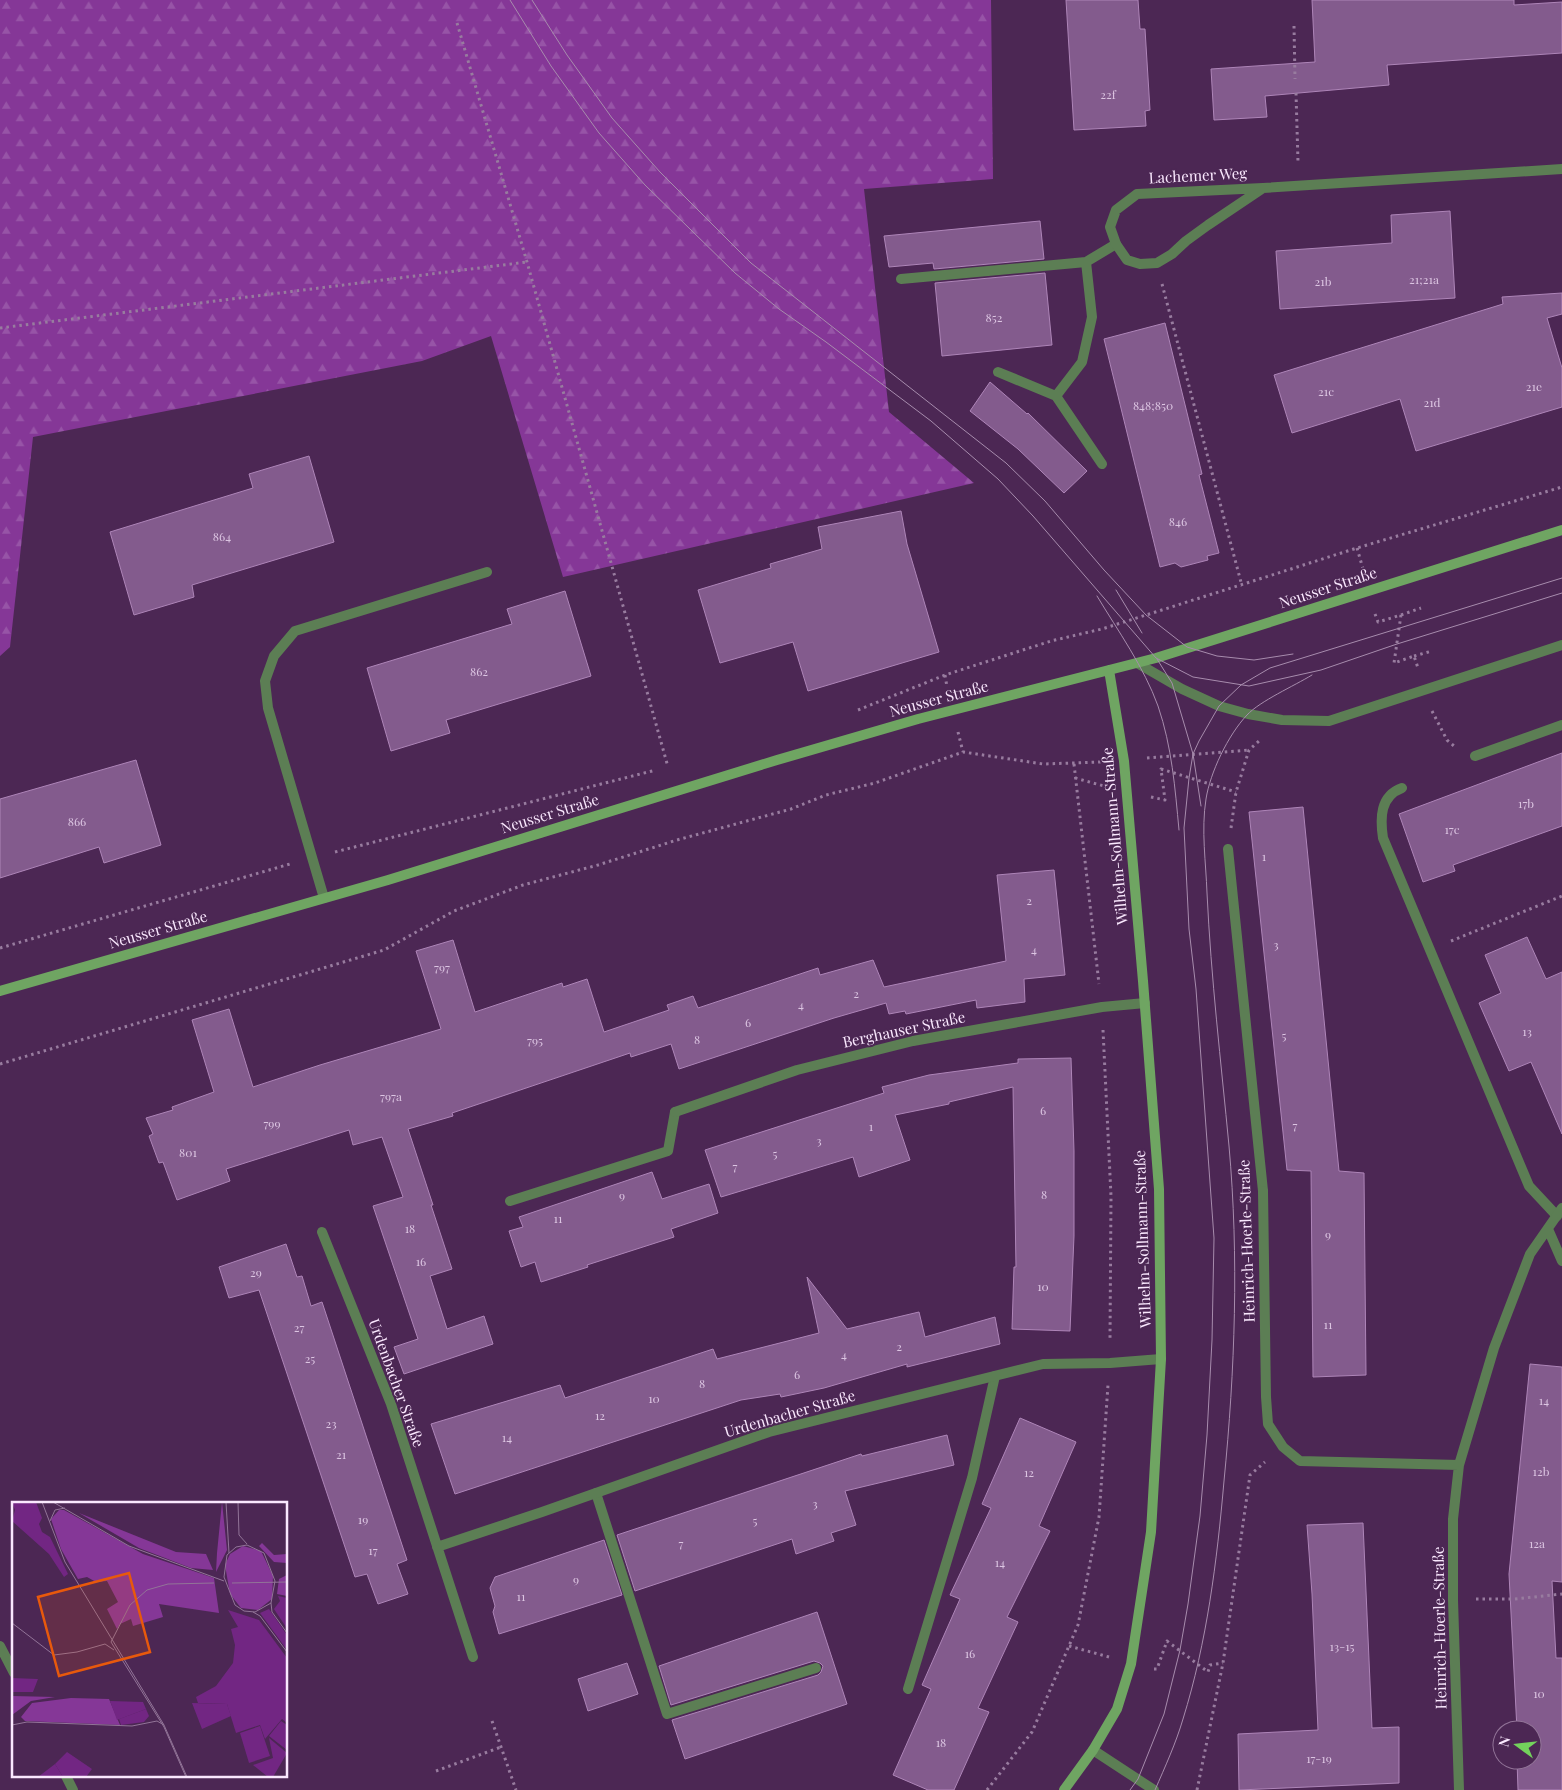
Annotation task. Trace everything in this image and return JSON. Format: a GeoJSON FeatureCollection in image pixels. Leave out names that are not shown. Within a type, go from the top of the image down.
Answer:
{"type":"FeatureCollection","features":[{"type":"Feature","properties":{"kind":"main road","name":"Neusser Straße"},"geometry":{"type":"LineString","coordinates":[[0,990],[324,898],[918,719],[1137,663],[1562,530]]}},
{"type":"Feature","properties":{"kind":"main road","name":"Wilhelm-Sollmann-Straße"},"geometry":{"type":"LineString","coordinates":[[1064,1790],[1093,1750],[1117,1709],[1131,1664],[1151,1532],[1161,1359],[1159,1189],[1124,760],[1110,670]]}},
{"type":"Feature","properties":{"kind":"street","name":"Lachemer Weg"},"geometry":{"type":"LineString","coordinates":[[1116,244],[1110,226],[1116,210],[1137,194],[1299,186],[1562,169]]}},
{"type":"Feature","properties":{"kind":"street","name":"Lachemer Weg"},"geometry":{"type":"LineString","coordinates":[[1157,263],[1172,254],[1208,224],[1263,188]]}},
{"type":"Feature","properties":{"kind":"street"},"geometry":{"type":"LineString","coordinates":[[901,279],[1086,262],[1116,244],[1127,260],[1140,264],[1157,263]]}},
{"type":"Feature","properties":{"kind":"street"},"geometry":{"type":"LineString","coordinates":[[1056,396],[1082,362],[1092,317],[1086,262]]}},
{"type":"Feature","properties":{"kind":"street"},"geometry":{"type":"LineString","coordinates":[[998,372],[1056,396],[1102,464]]}},
{"type":"Feature","properties":{"kind":"street"},"geometry":{"type":"LineString","coordinates":[[324,898],[268,708],[265,681],[274,656],[295,631],[487,572]]}},
{"type":"Feature","properties":{"kind":"street"},"geometry":{"type":"LineString","coordinates":[[1137,663],[1182,690],[1219,706],[1248,714],[1282,720],[1329,721],[1562,645]]}},
{"type":"Feature","properties":{"kind":"street"},"geometry":{"type":"LineString","coordinates":[[1475,756],[1562,725]]}},
{"type":"Feature","properties":{"kind":"street"},"geometry":{"type":"LineString","coordinates":[[1402,788],[1395,790],[1388,796],[1380,821],[1383,838],[1529,1186],[1559,1212]]}},
{"type":"Feature","properties":{"kind":"street","name":"Heinrich-Hoerle-Straße"},"geometry":{"type":"LineString","coordinates":[[1228,849],[1263,1192],[1268,1424],[1283,1447],[1300,1461],[1459,1465]]}},
{"type":"Feature","properties":{"kind":"street","name":"Berghauser Straße"},"geometry":{"type":"LineString","coordinates":[[510,1201],[668,1151],[674,1112],[797,1070],[913,1041],[1102,1007],[1145,1002]]}},
{"type":"Feature","properties":{"kind":"street","name":"Heinrich-Hoerle-Straße"},"geometry":{"type":"LineString","coordinates":[[1459,1790],[1453,1600],[1453,1519],[1459,1465],[1494,1348],[1530,1254],[1559,1212]]}},
{"type":"Feature","properties":{"kind":"street"},"geometry":{"type":"LineString","coordinates":[[1548,1229],[1562,1261]]}},
{"type":"Feature","properties":{"kind":"street","name":"Urdenbacher Straße"},"geometry":{"type":"LineString","coordinates":[[322,1232],[391,1404],[473,1657]]}},
{"type":"Feature","properties":{"kind":"street","name":"Urdenbacher Straße"},"geometry":{"type":"LineString","coordinates":[[437,1547],[769,1432],[1043,1364],[1110,1363],[1161,1359]]}},
{"type":"Feature","properties":{"kind":"street"},"geometry":{"type":"LineString","coordinates":[[908,1689],[972,1478],[995,1376]]}},
{"type":"Feature","properties":{"kind":"street"},"geometry":{"type":"LineString","coordinates":[[596,1493],[667,1714],[816,1668]]}},
{"type":"Feature","properties":{"kind":"street"},"geometry":{"type":"LineString","coordinates":[[0,1646],[12,1669]]}},
{"type":"Feature","properties":{"kind":"street"},"geometry":{"type":"LineString","coordinates":[[1093,1750],[1154,1790]]}},
{"type":"Feature","properties":{"kind":"street"},"geometry":{"type":"LineString","coordinates":[[67,1778],[73,1790]]}},
{"type":"Feature","properties":{"kind":"path"},"geometry":{"type":"LineString","coordinates":[[457,23],[668,767],[677,765]]}},
{"type":"Feature","properties":{"kind":"path"},"geometry":{"type":"LineString","coordinates":[[1294,26],[1295,79]]}},
{"type":"Feature","properties":{"kind":"path"},"geometry":{"type":"LineString","coordinates":[[1296,93],[1299,186]]}},
{"type":"Feature","properties":{"kind":"path"},"geometry":{"type":"LineString","coordinates":[[0,328],[526,262]]}},
{"type":"Feature","properties":{"kind":"path"},"geometry":{"type":"LineString","coordinates":[[1157,263],[1242,586]]}},
{"type":"Feature","properties":{"kind":"path"},"geometry":{"type":"LineString","coordinates":[[849,713],[945,676],[1051,641],[1102,629],[1357,548],[1562,486]]}},
{"type":"Feature","properties":{"kind":"path"},"geometry":{"type":"LineString","coordinates":[[1357,548],[1378,622],[1421,608]]}},
{"type":"Feature","properties":{"kind":"path"},"geometry":{"type":"LineString","coordinates":[[1401,615],[1394,663],[1432,650]]}},
{"type":"Feature","properties":{"kind":"path"},"geometry":{"type":"LineString","coordinates":[[1414,656],[1431,710],[1447,740],[1466,757],[1475,756]]}},
{"type":"Feature","properties":{"kind":"path"},"geometry":{"type":"LineString","coordinates":[[0,1064],[384,950],[454,911],[522,885],[791,809],[826,795],[875,783],[963,752],[1043,764],[1074,764],[1249,750],[1236,792],[1228,849]]}},
{"type":"Feature","properties":{"kind":"path"},"geometry":{"type":"LineString","coordinates":[[987,1790],[1032,1732],[1078,1624],[1098,1517],[1110,1363],[1110,1196],[1102,1007],[1074,764]]}},
{"type":"Feature","properties":{"kind":"path"},"geometry":{"type":"LineString","coordinates":[[1076,778],[1126,792],[1165,800],[1161,769],[1236,792]]}},
{"type":"Feature","properties":{"kind":"path"},"geometry":{"type":"LineString","coordinates":[[0,948],[312,857],[658,770]]}},
{"type":"Feature","properties":{"kind":"path"},"geometry":{"type":"LineString","coordinates":[[1430,950],[1562,896]]}},
{"type":"Feature","properties":{"kind":"path"},"geometry":{"type":"LineString","coordinates":[[1197,1790],[1223,1663],[1250,1476],[1283,1447]]}},
{"type":"Feature","properties":{"kind":"path"},"geometry":{"type":"LineString","coordinates":[[1453,1600],[1515,1599],[1562,1594]]}},
{"type":"Feature","properties":{"kind":"path"},"geometry":{"type":"LineString","coordinates":[[1147,1667],[1157,1669],[1167,1641],[1208,1672],[1210,1665],[1223,1663]]}},
{"type":"Feature","properties":{"kind":"path"},"geometry":{"type":"LineString","coordinates":[[1069,1646],[1113,1658]]}},
{"type":"Feature","properties":{"kind":"path"},"geometry":{"type":"LineString","coordinates":[[492,1721],[516,1790]]}},
{"type":"Feature","properties":{"kind":"path"},"geometry":{"type":"LineString","coordinates":[[436,1771],[501,1747]]}},
{"type":"Feature","properties":{"kind":"green space"},"geometry":{"type":"Polygon","coordinates":[[[0,0],[991,0],[993,179],[864,189],[889,412],[974,483],[563,577],[491,336],[422,361],[33,437],[10,647],[0,656],[0,0]]]}},
{"type":"Feature","properties":{"kind":"building"},"geometry":{"type":"Polygon","coordinates":[[[1066,0],[1138,0],[1140,29],[1145,29],[1150,110],[1145,111],[1146,126],[1074,130],[1066,0]]]}},
{"type":"Feature","properties":{"kind":"building"},"geometry":{"type":"Polygon","coordinates":[[[1312,0],[1514,0],[1514,5],[1562,2],[1562,53],[1387,65],[1389,85],[1265,96],[1267,117],[1214,120],[1211,69],[1315,62],[1312,0]]]}},
{"type":"Feature","properties":{"kind":"building"},"geometry":{"type":"Polygon","coordinates":[[[1450,211],[1455,298],[1280,309],[1276,251],[1392,243],[1391,215],[1450,211]]]}},
{"type":"Feature","properties":{"kind":"building"},"geometry":{"type":"Polygon","coordinates":[[[1040,221],[1044,259],[934,269],[933,263],[889,267],[884,236],[1040,221]]]}},
{"type":"Feature","properties":{"kind":"building"},"geometry":{"type":"Polygon","coordinates":[[[1045,273],[1052,345],[942,356],[935,283],[1045,273]]]}},
{"type":"Feature","properties":{"kind":"building"},"geometry":{"type":"Polygon","coordinates":[[[1562,293],[1562,314],[1547,318],[1562,368],[1562,407],[1416,451],[1400,399],[1292,433],[1274,375],[1503,304],[1502,297],[1562,293]]]}},
{"type":"Feature","properties":{"kind":"building"},"geometry":{"type":"Polygon","coordinates":[[[1165,323],[1202,474],[1199,475],[1219,553],[1207,556],[1208,560],[1181,567],[1175,563],[1160,567],[1104,339],[1165,323]]]}},
{"type":"Feature","properties":{"kind":"building"},"geometry":{"type":"Polygon","coordinates":[[[990,382],[1028,413],[1087,471],[1064,493],[1018,449],[970,411],[990,382]]]}},
{"type":"Feature","properties":{"kind":"building"},"geometry":{"type":"Polygon","coordinates":[[[309,456],[334,542],[192,585],[194,597],[134,615],[110,532],[253,488],[249,474],[309,456]]]}},
{"type":"Feature","properties":{"kind":"building"},"geometry":{"type":"Polygon","coordinates":[[[901,511],[907,544],[939,652],[808,691],[793,642],[720,663],[698,590],[771,568],[770,564],[822,549],[818,527],[901,511]]]}},
{"type":"Feature","properties":{"kind":"building"},"geometry":{"type":"Polygon","coordinates":[[[565,591],[591,676],[446,720],[450,733],[391,751],[367,668],[512,624],[507,609],[565,591]]]}},
{"type":"Feature","properties":{"kind":"building"},"geometry":{"type":"Polygon","coordinates":[[[1562,753],[1562,826],[1453,865],[1455,871],[1423,882],[1399,814],[1562,753]]]}},
{"type":"Feature","properties":{"kind":"building"},"geometry":{"type":"Polygon","coordinates":[[[136,760],[161,845],[104,863],[99,847],[0,878],[0,799],[136,760]]]}},
{"type":"Feature","properties":{"kind":"building"},"geometry":{"type":"Polygon","coordinates":[[[1303,807],[1339,1171],[1364,1173],[1366,1375],[1313,1377],[1311,1171],[1287,1170],[1249,812],[1303,807]]]}},
{"type":"Feature","properties":{"kind":"building"},"geometry":{"type":"Polygon","coordinates":[[[1054,870],[1065,975],[1024,979],[1025,1002],[977,1008],[976,1000],[906,1014],[905,1011],[889,1014],[886,1003],[834,1018],[679,1069],[671,1044],[631,1057],[630,1053],[452,1113],[453,1116],[408,1129],[452,1269],[430,1276],[447,1329],[484,1316],[493,1344],[404,1374],[394,1347],[418,1339],[373,1206],[403,1197],[382,1137],[353,1145],[349,1130],[226,1169],[230,1181],[177,1200],[163,1162],[159,1163],[149,1136],[153,1134],[146,1118],[173,1110],[172,1107],[214,1092],[192,1020],[229,1009],[253,1087],[441,1029],[416,951],[453,940],[475,1012],[562,983],[563,987],[587,979],[604,1032],[669,1010],[667,1005],[693,996],[698,1008],[818,968],[820,975],[873,960],[884,987],[1006,961],[997,875],[1054,870]]]}},
{"type":"Feature","properties":{"kind":"building"},"geometry":{"type":"Polygon","coordinates":[[[1527,937],[1546,979],[1562,972],[1562,1134],[1531,1062],[1509,1071],[1479,1003],[1501,993],[1485,955],[1527,937]]]}},
{"type":"Feature","properties":{"kind":"building"},"geometry":{"type":"Polygon","coordinates":[[[1071,1058],[1074,1236],[1070,1331],[1012,1329],[1014,1267],[1016,1267],[1013,1087],[949,1102],[949,1104],[895,1115],[910,1160],[859,1177],[853,1157],[721,1197],[705,1150],[884,1093],[882,1087],[929,1075],[1018,1063],[1018,1059],[1071,1058]]]}},
{"type":"Feature","properties":{"kind":"building"},"geometry":{"type":"Polygon","coordinates":[[[652,1172],[662,1199],[709,1184],[718,1213],[671,1229],[674,1237],[541,1282],[535,1262],[521,1267],[509,1231],[523,1227],[519,1217],[652,1172]]]}},
{"type":"Feature","properties":{"kind":"building"},"geometry":{"type":"Polygon","coordinates":[[[286,1244],[297,1277],[302,1276],[311,1306],[322,1302],[407,1560],[397,1564],[408,1594],[378,1604],[367,1574],[355,1577],[259,1290],[229,1298],[219,1267],[286,1244]]]}},
{"type":"Feature","properties":{"kind":"building"},"geometry":{"type":"Polygon","coordinates":[[[807,1277],[847,1329],[919,1312],[925,1337],[995,1317],[1000,1344],[907,1367],[907,1364],[824,1388],[781,1397],[780,1394],[741,1400],[455,1494],[431,1424],[560,1385],[565,1398],[713,1349],[717,1359],[819,1333],[807,1277]]]}},
{"type":"Feature","properties":{"kind":"building"},"geometry":{"type":"Polygon","coordinates":[[[1530,1364],[1562,1367],[1562,1582],[1552,1581],[1556,1658],[1562,1658],[1562,1790],[1518,1790],[1517,1770],[1542,1770],[1542,1720],[1516,1720],[1509,1574],[1530,1364]]]}},
{"type":"Feature","properties":{"kind":"building"},"geometry":{"type":"Polygon","coordinates":[[[1020,1418],[1076,1442],[1039,1526],[1050,1531],[1007,1617],[1018,1622],[978,1708],[989,1712],[954,1790],[928,1790],[893,1775],[931,1689],[922,1685],[960,1599],[950,1595],[991,1508],[982,1504],[1020,1418]]]}},
{"type":"Feature","properties":{"kind":"building"},"geometry":{"type":"Polygon","coordinates":[[[947,1435],[954,1465],[845,1491],[856,1525],[831,1533],[834,1541],[796,1554],[792,1539],[635,1591],[617,1535],[861,1454],[862,1456],[947,1435]]]}},
{"type":"Feature","properties":{"kind":"building"},"geometry":{"type":"Polygon","coordinates":[[[1363,1523],[1372,1728],[1399,1727],[1399,1783],[1239,1790],[1238,1734],[1318,1730],[1307,1525],[1363,1523]]]}},
{"type":"Feature","properties":{"kind":"building"},"geometry":{"type":"Polygon","coordinates":[[[604,1540],[622,1595],[499,1634],[493,1612],[495,1606],[490,1588],[495,1577],[604,1540]]]}},
{"type":"Feature","properties":{"kind":"building"},"geometry":{"type":"Polygon","coordinates":[[[817,1612],[847,1704],[685,1759],[672,1720],[818,1675],[823,1666],[814,1661],[671,1705],[659,1666],[817,1612]]]}},
{"type":"Feature","properties":{"kind":"building"},"geometry":{"type":"Polygon","coordinates":[[[627,1663],[638,1694],[588,1711],[578,1679],[627,1663]]]}},
{"type":"Feature","properties":{"kind":"tram line"},"geometry":{"type":"LineString","coordinates":[[510,0],[551,66],[599,133],[645,185],[735,273],[779,309],[931,421],[998,479],[1033,516],[1156,658],[1193,677],[1249,686],[1321,670],[1397,644],[1562,593]]}},
{"type":"Feature","properties":{"kind":"tram line"},"geometry":{"type":"LineString","coordinates":[[532,0],[567,55],[612,118],[660,172],[751,263],[1006,463],[1045,501],[1104,570],[1146,615],[1187,647],[1217,656],[1254,660],[1293,654]]}},
{"type":"Feature","properties":{"kind":"tram line"},"geometry":{"type":"LineString","coordinates":[[1130,1790],[1138,1779],[1164,1714],[1180,1650],[1200,1516],[1207,1435],[1212,1340],[1214,1238],[1196,989],[1189,929],[1184,828],[1193,754],[1219,706],[1241,685],[1270,668],[1562,578]]}},
{"type":"Feature","properties":{"kind":"tram line"},"geometry":{"type":"LineString","coordinates":[[1116,590],[1142,633]]}},
{"type":"Feature","properties":{"kind":"tram line"},"geometry":{"type":"LineString","coordinates":[[1097,596],[1146,677],[1158,706],[1170,752],[1179,830]]}},
{"type":"Feature","properties":{"kind":"tram line"},"geometry":{"type":"LineString","coordinates":[[1157,659],[1172,683],[1193,754],[1201,806]]}},
{"type":"Feature","properties":{"kind":"tram line"},"geometry":{"type":"LineString","coordinates":[[1155,1790],[1180,1728],[1199,1661],[1205,1631],[1221,1511],[1231,1397],[1235,1272],[1234,1230],[1229,1146],[1209,925],[1204,834],[1206,799],[1216,766],[1240,723],[1253,710],[1269,699],[1312,675]]}}]}
